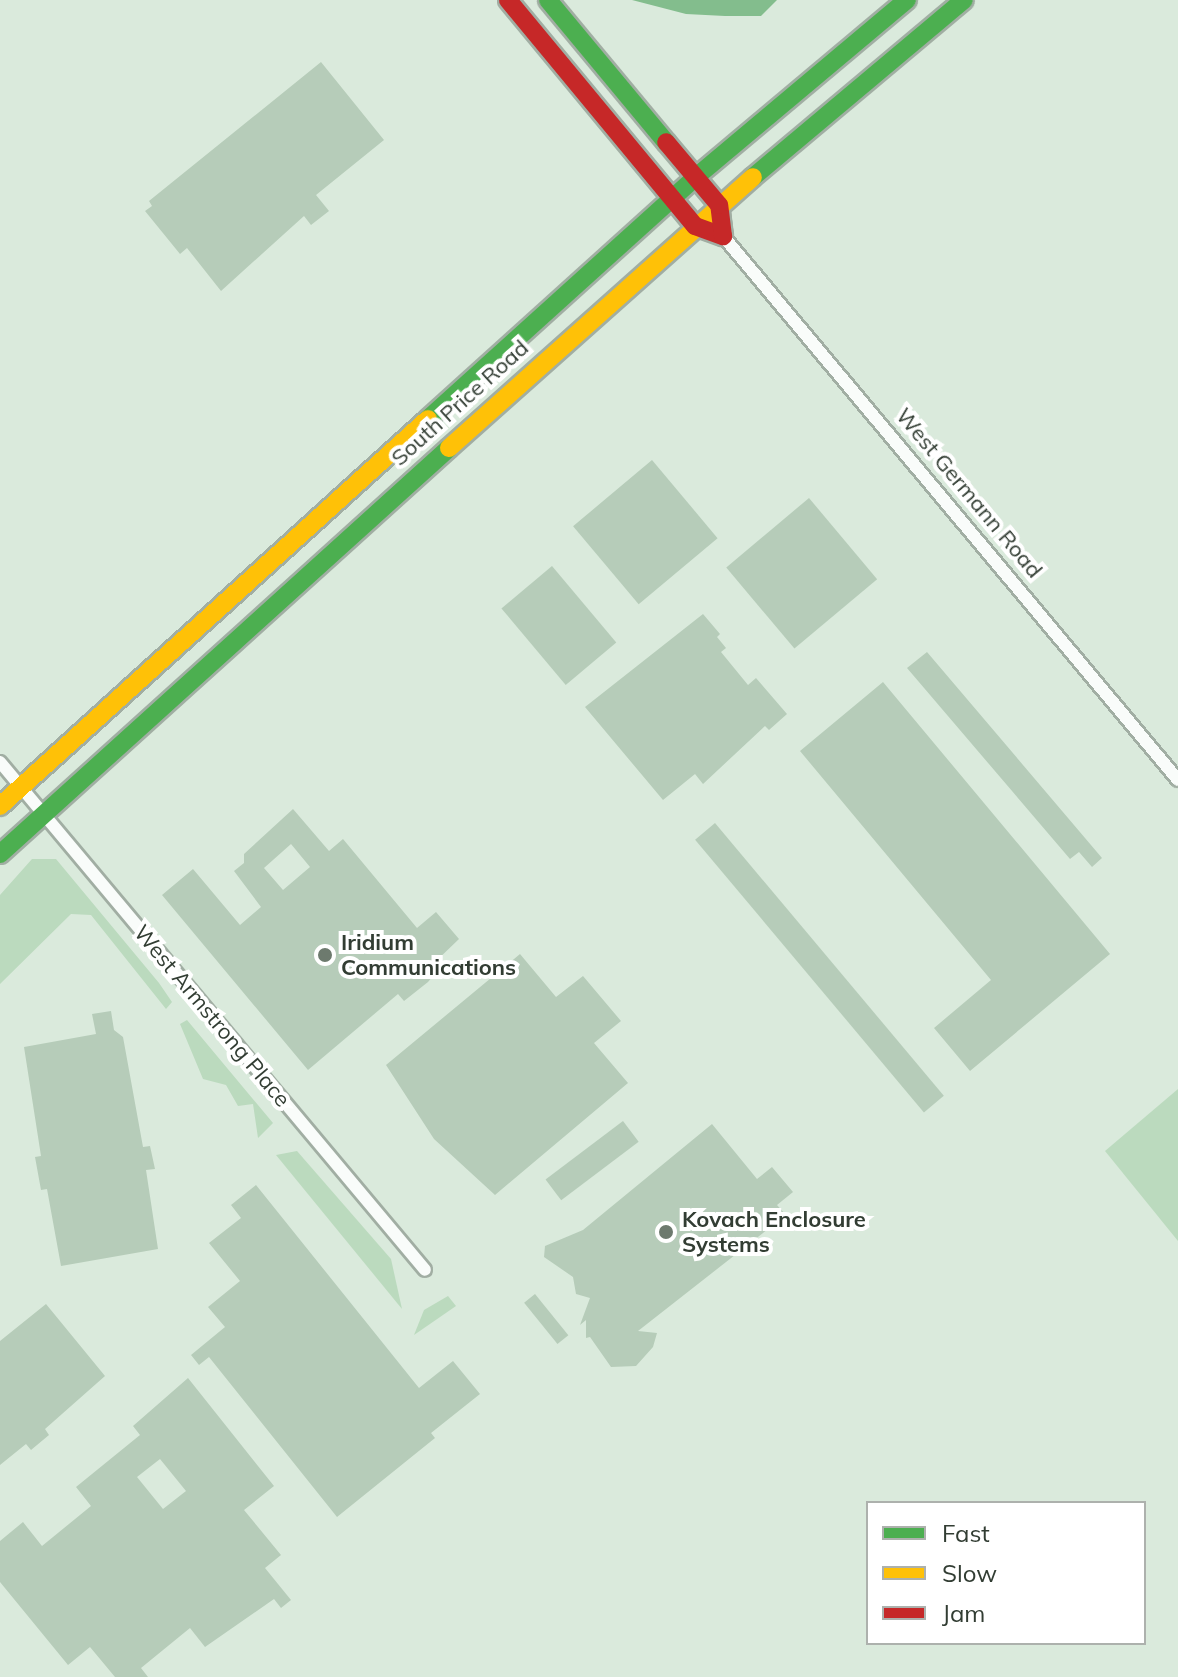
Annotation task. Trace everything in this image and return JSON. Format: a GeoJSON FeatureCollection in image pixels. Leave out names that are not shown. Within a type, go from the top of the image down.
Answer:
{"type":"FeatureCollection","features":[{"type":"Feature","properties":{"kind":"main road"},"geometry":{"type":"LineString","coordinates":[[508,0],[695,226],[723,236],[719,205],[548,0]]}},
{"type":"Feature","properties":{"kind":"main road","name":"South Price Road"},"geometry":{"type":"LineString","coordinates":[[0,806],[672,198],[907,0]]}},
{"type":"Feature","properties":{"kind":"main road","name":"South Price Road"},"geometry":{"type":"LineString","coordinates":[[0,854],[42,812],[695,226],[964,0]]}},
{"type":"Feature","properties":{"kind":"street","name":"West Germann Road"},"geometry":{"type":"LineString","coordinates":[[723,236],[1178,780]]}},
{"type":"Feature","properties":{"kind":"street","name":"West Armstrong Place"},"geometry":{"type":"LineString","coordinates":[[0,762],[425,1270]]}},
{"type":"Feature","properties":{"kind":"shaded area"},"geometry":{"type":"Polygon","coordinates":[[[632,0],[777,0],[761,16],[725,16],[686,14],[632,0]]]}},
{"type":"Feature","properties":{"kind":"shaded area"},"geometry":{"type":"Polygon","coordinates":[[[32,859],[56,859],[159,983],[172,1002],[166,1009],[91,915],[71,914],[0,984],[0,895],[32,859]]]}},
{"type":"Feature","properties":{"kind":"shaded area"},"geometry":{"type":"Polygon","coordinates":[[[187,1020],[273,1123],[258,1138],[253,1104],[238,1106],[226,1085],[203,1079],[180,1024],[187,1020]]]}},
{"type":"Feature","properties":{"kind":"shaded area"},"geometry":{"type":"Polygon","coordinates":[[[1178,1089],[1178,1241],[1105,1151],[1178,1089]]]}},
{"type":"Feature","properties":{"kind":"shaded area"},"geometry":{"type":"Polygon","coordinates":[[[297,1151],[391,1259],[402,1309],[276,1155],[297,1151]]]}},
{"type":"Feature","properties":{"kind":"shaded area"},"geometry":{"type":"Polygon","coordinates":[[[448,1296],[456,1306],[414,1335],[424,1310],[448,1296]]]}},
{"type":"Feature","properties":{"kind":"building"},"geometry":{"type":"Polygon","coordinates":[[[321,62],[384,140],[316,195],[329,211],[311,225],[304,216],[221,291],[187,248],[180,254],[145,211],[152,206],[149,201],[321,62]]]}},
{"type":"Feature","properties":{"kind":"building"},"geometry":{"type":"Polygon","coordinates":[[[652,460],[718,538],[639,604],[573,526],[652,460]]]}},
{"type":"Feature","properties":{"kind":"building"},"geometry":{"type":"Polygon","coordinates":[[[809,498],[877,579],[794,649],[726,567],[809,498]]]}},
{"type":"Feature","properties":{"kind":"building"},"geometry":{"type":"Polygon","coordinates":[[[552,566],[616,643],[566,685],[501,608],[552,566]]]}},
{"type":"Feature","properties":{"kind":"building"},"geometry":{"type":"Polygon","coordinates":[[[703,614],[720,634],[717,637],[726,648],[721,652],[748,685],[756,678],[787,714],[769,730],[765,726],[703,784],[695,774],[663,800],[585,707],[703,614]]]}},
{"type":"Feature","properties":{"kind":"building"},"geometry":{"type":"Polygon","coordinates":[[[927,652],[1102,858],[1092,867],[1079,852],[1070,859],[907,668],[927,652]]]}},
{"type":"Feature","properties":{"kind":"building"},"geometry":{"type":"Polygon","coordinates":[[[883,682],[1110,954],[970,1071],[934,1028],[991,980],[800,751],[883,682]]]}},
{"type":"Feature","properties":{"kind":"building"},"geometry":{"type":"Polygon","coordinates":[[[293,809],[329,851],[343,839],[417,928],[436,912],[459,939],[433,964],[438,970],[428,982],[404,1001],[398,994],[308,1070],[162,895],[193,869],[240,925],[261,907],[234,871],[244,863],[244,854],[293,809]],[[291,844],[264,868],[283,890],[310,867],[291,844]]]}},
{"type":"Feature","properties":{"kind":"building"},"geometry":{"type":"Polygon","coordinates":[[[715,823],[944,1096],[924,1112],[695,840],[715,823]]]}},
{"type":"Feature","properties":{"kind":"building"},"geometry":{"type":"Polygon","coordinates":[[[520,954],[556,997],[583,976],[621,1021],[594,1043],[628,1083],[495,1195],[434,1139],[386,1065],[520,954]]]}},
{"type":"Feature","properties":{"kind":"building"},"geometry":{"type":"Polygon","coordinates":[[[111,1011],[114,1030],[123,1037],[143,1147],[150,1146],[155,1169],[146,1170],[158,1249],[61,1266],[47,1189],[41,1190],[35,1157],[41,1156],[24,1047],[96,1034],[92,1014],[111,1011]]]}},
{"type":"Feature","properties":{"kind":"building"},"geometry":{"type":"Polygon","coordinates":[[[623,1121],[639,1142],[561,1200],[546,1179],[623,1121]]]}},
{"type":"Feature","properties":{"kind":"building"},"geometry":{"type":"Polygon","coordinates":[[[712,1124],[757,1179],[772,1167],[793,1192],[777,1205],[786,1215],[638,1331],[657,1333],[653,1347],[636,1366],[611,1367],[590,1337],[586,1338],[586,1320],[580,1325],[590,1298],[576,1294],[573,1277],[544,1257],[545,1246],[583,1230],[712,1124]]]}},
{"type":"Feature","properties":{"kind":"building"},"geometry":{"type":"Polygon","coordinates":[[[256,1185],[419,1388],[453,1361],[480,1394],[431,1433],[435,1438],[337,1517],[209,1357],[199,1365],[191,1355],[225,1327],[208,1307],[240,1281],[209,1243],[241,1218],[231,1205],[256,1185]]]}},
{"type":"Feature","properties":{"kind":"building"},"geometry":{"type":"Polygon","coordinates":[[[535,1294],[568,1335],[557,1344],[524,1303],[535,1294]]]}},
{"type":"Feature","properties":{"kind":"building"},"geometry":{"type":"Polygon","coordinates":[[[46,1304],[105,1376],[45,1429],[49,1435],[31,1450],[26,1444],[0,1465],[0,1341],[46,1304]]]}},
{"type":"Feature","properties":{"kind":"building"},"geometry":{"type":"Polygon","coordinates":[[[188,1378],[274,1486],[244,1510],[281,1555],[265,1568],[291,1600],[281,1608],[274,1599],[205,1647],[190,1628],[141,1668],[148,1677],[115,1677],[90,1647],[68,1665],[0,1582],[0,1541],[23,1522],[42,1546],[91,1506],[76,1487],[140,1435],[133,1426],[188,1378]],[[160,1459],[137,1477],[163,1509],[186,1491],[160,1459]]]}},
{"type":"Feature","properties":{"kind":"traffic: fast"},"geometry":{"type":"LineString","coordinates":[[548,0],[666,142]]}},
{"type":"Feature","properties":{"kind":"traffic: fast"},"geometry":{"type":"LineString","coordinates":[[428,419],[697,176],[907,0]]}},
{"type":"Feature","properties":{"kind":"traffic: fast"},"geometry":{"type":"LineString","coordinates":[[753,177],[964,0]]}},
{"type":"Feature","properties":{"kind":"traffic: fast"},"geometry":{"type":"LineString","coordinates":[[0,854],[449,448]]}},
{"type":"Feature","properties":{"kind":"traffic: slow"},"geometry":{"type":"LineString","coordinates":[[449,448],[753,177]]}},
{"type":"Feature","properties":{"kind":"traffic: slow"},"geometry":{"type":"LineString","coordinates":[[0,806],[428,419]]}},
{"type":"Feature","properties":{"kind":"traffic: jam"},"geometry":{"type":"LineString","coordinates":[[508,0],[695,226],[723,236],[719,205],[666,142]]}},
{"type":"Feature","properties":{"kind":"place","name":"Iridium Communications"},"geometry":{"type":"Point","coordinates":[325,955]}},
{"type":"Feature","properties":{"kind":"place","name":"Kovach Enclosure Systems"},"geometry":{"type":"Point","coordinates":[666,1232]}}]}
